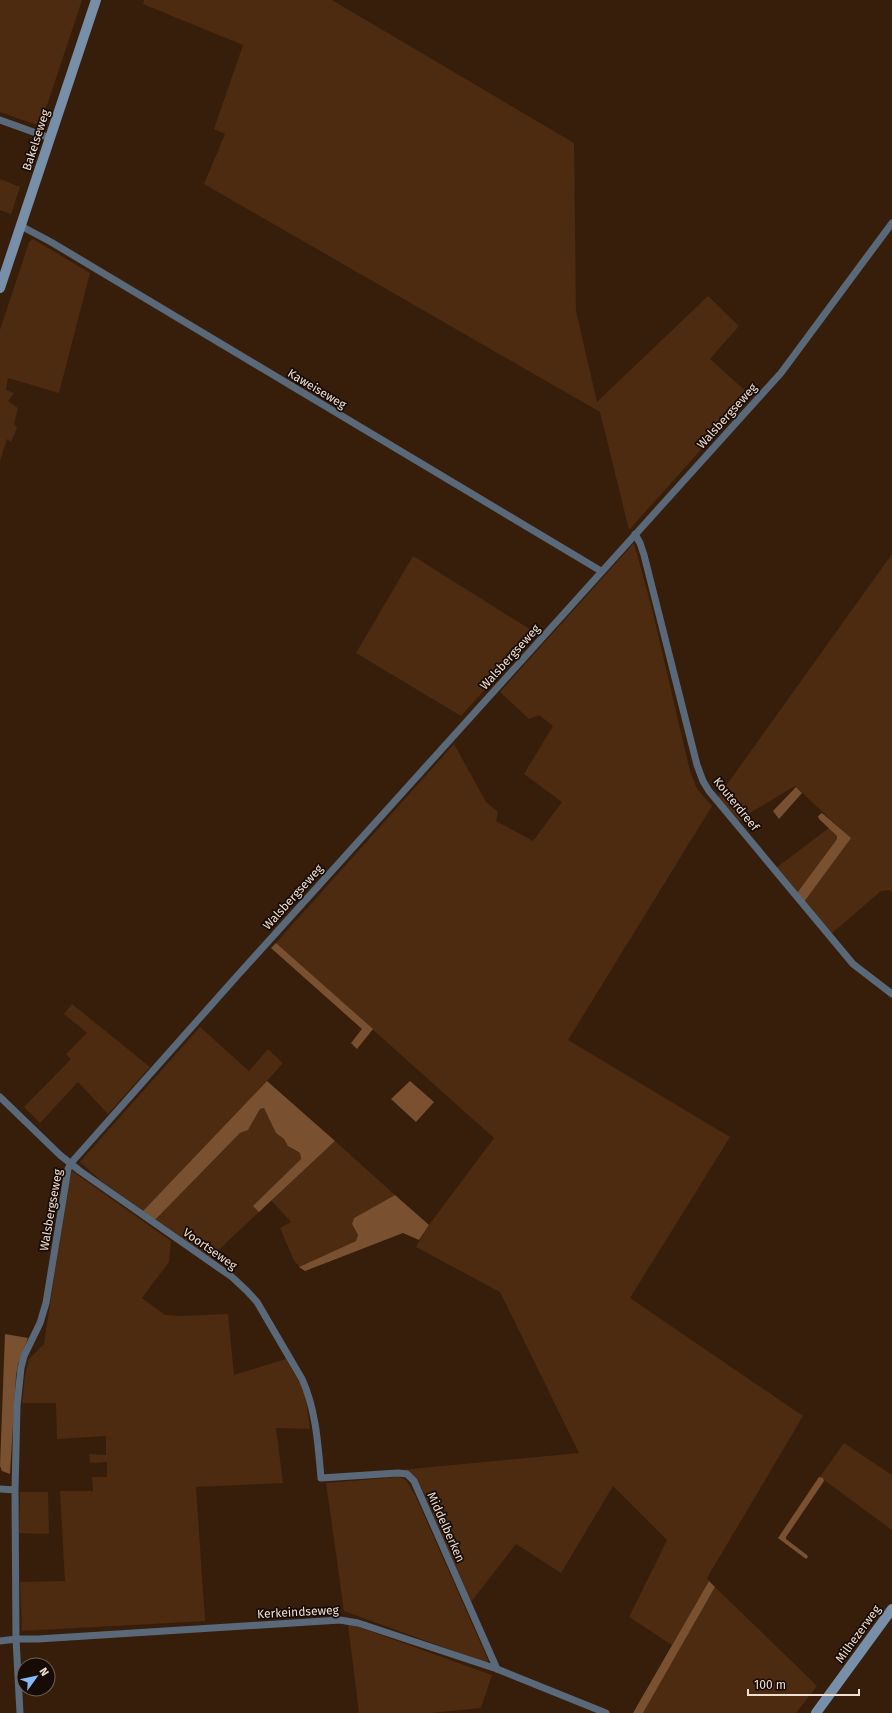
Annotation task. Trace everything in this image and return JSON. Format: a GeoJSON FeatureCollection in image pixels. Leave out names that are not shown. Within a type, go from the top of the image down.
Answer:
{"type":"FeatureCollection","features":[{"type":"Feature","properties":{"kind":"main road","name":"Bakelseweg"},"geometry":{"type":"LineString","coordinates":[[0,288],[96,0]]}},
{"type":"Feature","properties":{"kind":"main road","name":"Milhezerweg"},"geometry":{"type":"LineString","coordinates":[[816,1713],[892,1609]]}},
{"type":"Feature","properties":{"kind":"street"},"geometry":{"type":"LineString","coordinates":[[0,120],[50,138]]}},
{"type":"Feature","properties":{"kind":"street","name":"Walsbergseweg"},"geometry":{"type":"LineString","coordinates":[[20,1713],[16,1639],[15,1490],[17,1406],[21,1368],[24,1356],[40,1323],[46,1303],[68,1169],[71,1163],[237,976],[781,372],[892,222]]}},
{"type":"Feature","properties":{"kind":"street","name":"Kaweiseweg"},"geometry":{"type":"LineString","coordinates":[[21,226],[58,246],[602,571]]}},
{"type":"Feature","properties":{"kind":"street","name":"Kouterdreef"},"geometry":{"type":"LineString","coordinates":[[635,534],[644,555],[697,765],[703,781],[714,797],[853,964],[892,994]]}},
{"type":"Feature","properties":{"kind":"street","name":"Voortseweg"},"geometry":{"type":"LineString","coordinates":[[0,1097],[60,1155],[232,1278],[257,1302],[308,1392],[314,1416],[321,1478]]}},
{"type":"Feature","properties":{"kind":"street","name":"Middelberken"},"geometry":{"type":"LineString","coordinates":[[321,1478],[407,1474],[414,1481],[497,1669]]}},
{"type":"Feature","properties":{"kind":"street"},"geometry":{"type":"LineString","coordinates":[[0,1489],[15,1490]]}},
{"type":"Feature","properties":{"kind":"street","name":"Kerkeindseweg"},"geometry":{"type":"LineString","coordinates":[[0,1641],[340,1620],[358,1623],[497,1669],[606,1713]]}},
{"type":"Feature","properties":{"kind":"shaded area"},"geometry":{"type":"Polygon","coordinates":[[[0,0],[82,0],[40,126],[0,112],[0,0]]]}},
{"type":"Feature","properties":{"kind":"shaded area"},"geometry":{"type":"Polygon","coordinates":[[[144,0],[332,0],[574,143],[576,311],[597,402],[708,296],[739,326],[710,359],[750,395],[629,530],[600,412],[204,184],[225,134],[214,129],[243,45],[143,4],[144,0]]]}},
{"type":"Feature","properties":{"kind":"shaded area"},"geometry":{"type":"Polygon","coordinates":[[[0,179],[20,187],[11,214],[0,210],[0,179]]]}},
{"type":"Feature","properties":{"kind":"shaded area"},"geometry":{"type":"Polygon","coordinates":[[[33,239],[90,273],[59,393],[8,378],[6,390],[14,393],[8,401],[18,408],[14,424],[17,428],[11,442],[7,439],[0,461],[0,330],[29,242],[33,239]]]}},
{"type":"Feature","properties":{"kind":"shaded area"},"geometry":{"type":"Polygon","coordinates":[[[634,543],[652,609],[690,771],[697,789],[712,806],[568,1040],[730,1137],[630,1298],[803,1416],[707,1578],[709,1581],[672,1645],[629,1617],[667,1540],[613,1486],[561,1573],[516,1544],[471,1602],[423,1491],[414,1477],[401,1470],[579,1453],[500,1292],[416,1247],[429,1225],[494,1138],[276,943],[454,744],[486,802],[498,812],[496,821],[533,841],[562,802],[524,774],[553,726],[539,715],[529,719],[500,692],[634,543]]]}},
{"type":"Feature","properties":{"kind":"shaded area"},"geometry":{"type":"Polygon","coordinates":[[[892,554],[892,893],[890,890],[881,891],[831,934],[804,902],[850,838],[795,786],[753,811],[738,822],[718,797],[892,554]]]}},
{"type":"Feature","properties":{"kind":"shaded area"},"geometry":{"type":"Polygon","coordinates":[[[413,556],[536,633],[461,716],[356,653],[413,556]]]}},
{"type":"Feature","properties":{"kind":"shaded area"},"geometry":{"type":"Polygon","coordinates":[[[796,787],[802,793],[779,819],[773,811],[796,787]]]}},
{"type":"Feature","properties":{"kind":"shaded area"},"geometry":{"type":"Polygon","coordinates":[[[822,813],[851,838],[804,902],[797,893],[837,839],[837,836],[819,819],[818,816],[822,813]]]}},
{"type":"Feature","properties":{"kind":"shaded area"},"geometry":{"type":"Polygon","coordinates":[[[829,828],[837,836],[837,839],[797,893],[776,868],[829,828]]]}},
{"type":"Feature","properties":{"kind":"shaded area"},"geometry":{"type":"Polygon","coordinates":[[[276,943],[373,1029],[357,1049],[351,1043],[362,1029],[271,948],[276,943]]]}},
{"type":"Feature","properties":{"kind":"shaded area"},"geometry":{"type":"Polygon","coordinates":[[[72,1004],[150,1067],[108,1114],[78,1082],[40,1123],[24,1107],[71,1059],[66,1054],[87,1033],[64,1014],[72,1004]]]}},
{"type":"Feature","properties":{"kind":"shaded area"},"geometry":{"type":"Polygon","coordinates":[[[200,1027],[249,1071],[268,1049],[283,1063],[143,1211],[100,1180],[80,1162],[200,1027]]]}},
{"type":"Feature","properties":{"kind":"shaded area"},"geometry":{"type":"Polygon","coordinates":[[[267,1081],[335,1141],[259,1212],[253,1206],[301,1159],[300,1153],[288,1146],[284,1139],[276,1133],[264,1108],[260,1109],[248,1130],[240,1133],[155,1220],[143,1211],[267,1081]]]}},
{"type":"Feature","properties":{"kind":"shaded area"},"geometry":{"type":"Polygon","coordinates":[[[410,1081],[434,1102],[416,1122],[391,1099],[410,1081]]]}},
{"type":"Feature","properties":{"kind":"shaded area"},"geometry":{"type":"Polygon","coordinates":[[[264,1108],[281,1137],[293,1149],[300,1153],[301,1159],[254,1206],[259,1212],[210,1258],[155,1220],[240,1133],[248,1130],[260,1109],[264,1108]]]}},
{"type":"Feature","properties":{"kind":"shaded area"},"geometry":{"type":"Polygon","coordinates":[[[335,1141],[395,1195],[354,1218],[352,1224],[358,1235],[356,1241],[299,1267],[298,1264],[295,1263],[280,1228],[291,1222],[271,1200],[335,1141]]]}},
{"type":"Feature","properties":{"kind":"shaded area"},"geometry":{"type":"Polygon","coordinates":[[[72,1171],[171,1241],[169,1262],[142,1298],[165,1315],[181,1316],[228,1314],[234,1375],[286,1359],[303,1389],[310,1429],[276,1428],[283,1483],[196,1487],[205,1621],[22,1631],[20,1582],[65,1581],[60,1491],[93,1491],[92,1477],[107,1477],[107,1462],[90,1463],[89,1454],[106,1455],[106,1436],[57,1439],[56,1403],[22,1403],[25,1376],[29,1359],[44,1344],[68,1185],[72,1171]]]}},
{"type":"Feature","properties":{"kind":"shaded area"},"geometry":{"type":"Polygon","coordinates":[[[395,1195],[429,1225],[419,1240],[403,1233],[305,1271],[299,1267],[356,1241],[358,1235],[352,1224],[354,1218],[395,1195]]]}},
{"type":"Feature","properties":{"kind":"shaded area"},"geometry":{"type":"Polygon","coordinates":[[[5,1334],[28,1338],[18,1364],[16,1376],[10,1474],[2,1471],[0,1466],[5,1334]]]}},
{"type":"Feature","properties":{"kind":"shaded area"},"geometry":{"type":"Polygon","coordinates":[[[844,1443],[892,1475],[892,1530],[820,1477],[844,1443]]]}},
{"type":"Feature","properties":{"kind":"shaded area"},"geometry":{"type":"Polygon","coordinates":[[[399,1477],[406,1480],[415,1495],[488,1660],[487,1663],[344,1611],[326,1483],[399,1477]]]}},
{"type":"Feature","properties":{"kind":"shaded area"},"geometry":{"type":"Polygon","coordinates":[[[819,1477],[823,1478],[824,1481],[786,1537],[786,1539],[807,1555],[808,1557],[806,1559],[778,1538],[819,1477]]]}},
{"type":"Feature","properties":{"kind":"shaded area"},"geometry":{"type":"Polygon","coordinates":[[[20,1492],[48,1492],[49,1534],[19,1533],[20,1492]]]}},
{"type":"Feature","properties":{"kind":"shaded area"},"geometry":{"type":"Polygon","coordinates":[[[709,1581],[715,1587],[643,1713],[633,1713],[709,1581]]]}},
{"type":"Feature","properties":{"kind":"shaded area"},"geometry":{"type":"Polygon","coordinates":[[[715,1587],[817,1686],[796,1713],[643,1713],[715,1587]]]}},
{"type":"Feature","properties":{"kind":"shaded area"},"geometry":{"type":"Polygon","coordinates":[[[350,1624],[492,1675],[481,1708],[430,1713],[359,1713],[348,1625],[350,1624]]]}}]}
